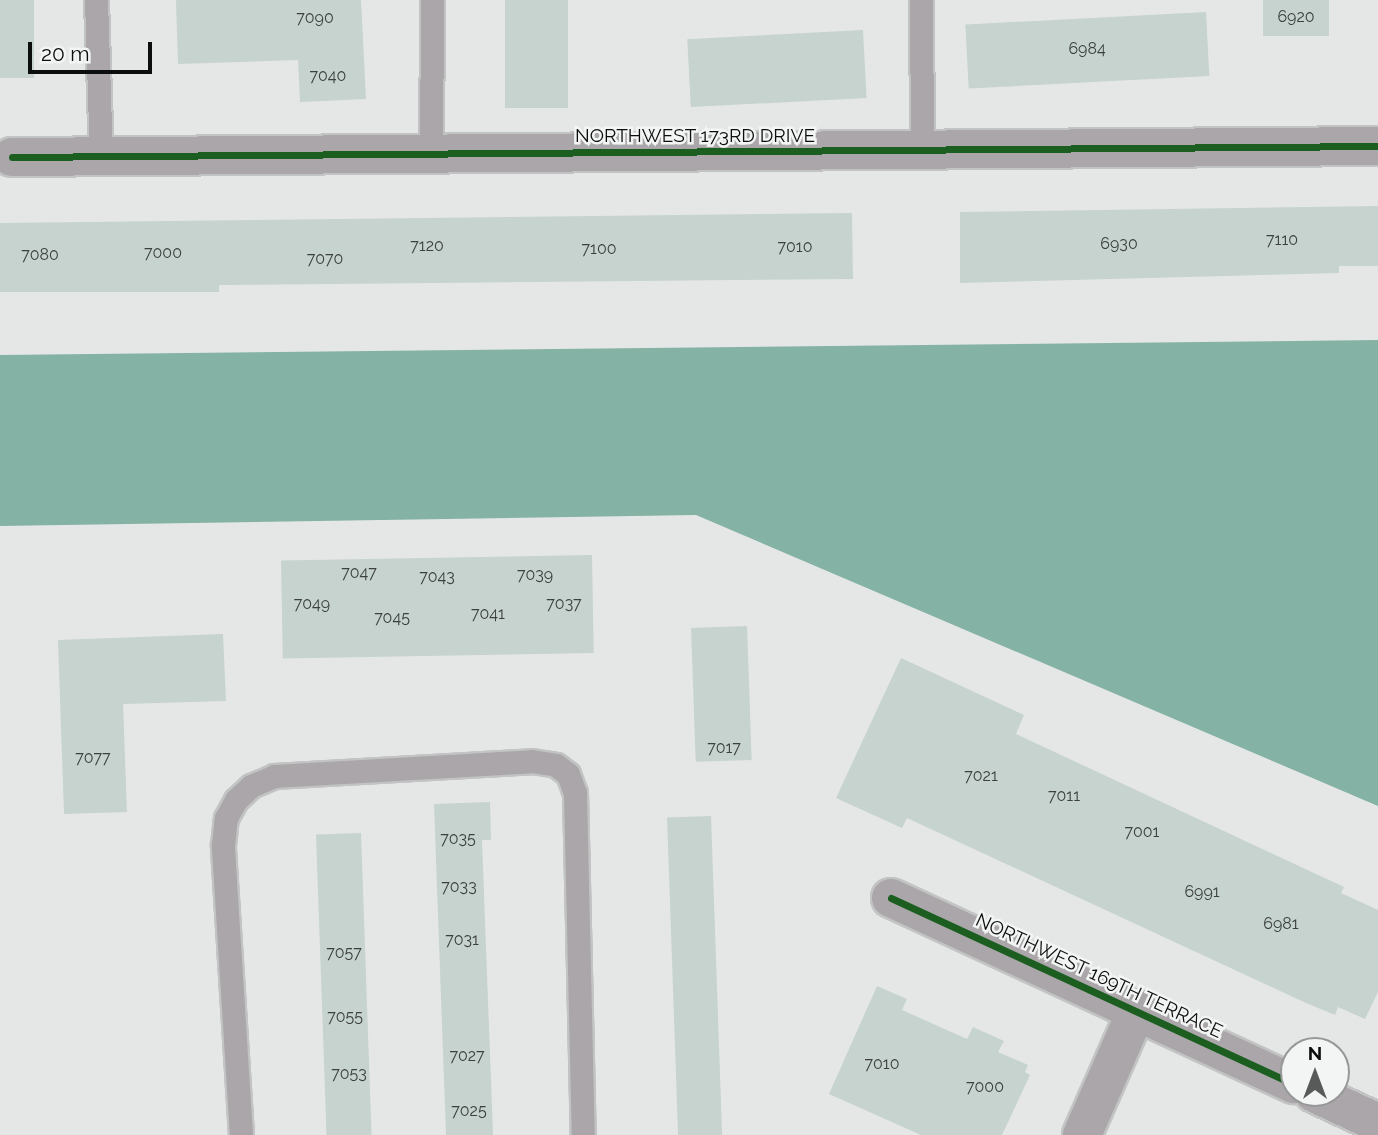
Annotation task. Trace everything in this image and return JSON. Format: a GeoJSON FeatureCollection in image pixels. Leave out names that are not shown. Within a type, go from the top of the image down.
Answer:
{"type":"FeatureCollection","features":[{"type":"Feature","properties":{"kind":"street","name":"NORTHWEST 173RD DRIVE"},"geometry":{"type":"LineString","coordinates":[[12,157],[1378,146]]}},
{"type":"Feature","properties":{"kind":"street","name":"NORTHWEST 169TH TERRACE"},"geometry":{"type":"LineString","coordinates":[[891,898],[1280,1077]]}},
{"type":"Feature","properties":{"kind":"street"},"geometry":{"type":"LineString","coordinates":[[1082,1135],[1137,1010]]}},
{"type":"Feature","properties":{"kind":"street"},"geometry":{"type":"LineString","coordinates":[[1344,1107],[1378,1123]]}},
{"type":"Feature","properties":{"kind":"lane"},"geometry":{"type":"LineString","coordinates":[[96,0],[101,156]]}},
{"type":"Feature","properties":{"kind":"lane"},"geometry":{"type":"LineString","coordinates":[[431,154],[432,0]]}},
{"type":"Feature","properties":{"kind":"lane"},"geometry":{"type":"LineString","coordinates":[[921,0],[922,150]]}},
{"type":"Feature","properties":{"kind":"lane"},"geometry":{"type":"LineString","coordinates":[[241,1135],[223,845],[226,818],[236,800],[251,786],[274,776],[532,761],[556,765],[568,774],[575,793],[583,1135]]}},
{"type":"Feature","properties":{"kind":"shaded area"},"geometry":{"type":"Polygon","coordinates":[[[1378,340],[1378,806],[696,515],[0,526],[0,355],[1378,340]]]}},
{"type":"Feature","properties":{"kind":"building"},"geometry":{"type":"Polygon","coordinates":[[[0,0],[34,0],[34,78],[0,78],[0,0]]]}},
{"type":"Feature","properties":{"kind":"building"},"geometry":{"type":"Polygon","coordinates":[[[176,0],[361,0],[366,99],[300,102],[298,60],[178,64],[176,0]]]}},
{"type":"Feature","properties":{"kind":"building"},"geometry":{"type":"Polygon","coordinates":[[[505,0],[568,0],[568,108],[505,108],[505,0]]]}},
{"type":"Feature","properties":{"kind":"building"},"geometry":{"type":"Polygon","coordinates":[[[1263,0],[1329,0],[1329,36],[1263,36],[1263,0]]]}},
{"type":"Feature","properties":{"kind":"building"},"geometry":{"type":"Polygon","coordinates":[[[1206,12],[1209,76],[969,89],[965,25],[1206,12]]]}},
{"type":"Feature","properties":{"kind":"building"},"geometry":{"type":"Polygon","coordinates":[[[863,30],[867,98],[691,107],[687,39],[863,30]]]}},
{"type":"Feature","properties":{"kind":"building"},"geometry":{"type":"Polygon","coordinates":[[[1378,206],[1378,266],[1339,266],[1339,273],[960,283],[960,212],[1378,206]]]}},
{"type":"Feature","properties":{"kind":"building"},"geometry":{"type":"Polygon","coordinates":[[[852,213],[853,279],[219,285],[219,292],[0,292],[0,223],[852,213]]]}},
{"type":"Feature","properties":{"kind":"building"},"geometry":{"type":"Polygon","coordinates":[[[592,555],[594,653],[283,658],[281,560],[592,555]]]}},
{"type":"Feature","properties":{"kind":"building"},"geometry":{"type":"Polygon","coordinates":[[[747,626],[752,760],[696,762],[691,628],[747,626]]]}},
{"type":"Feature","properties":{"kind":"building"},"geometry":{"type":"Polygon","coordinates":[[[223,634],[226,701],[123,704],[127,812],[64,814],[58,640],[223,634]]]}},
{"type":"Feature","properties":{"kind":"building"},"geometry":{"type":"Polygon","coordinates":[[[901,658],[1024,715],[1016,734],[1344,887],[1341,893],[1378,910],[1378,992],[1365,1019],[1338,1007],[1335,1015],[1306,1003],[907,818],[902,828],[836,798],[901,658]]]}},
{"type":"Feature","properties":{"kind":"building"},"geometry":{"type":"Polygon","coordinates":[[[490,802],[491,840],[482,840],[493,1135],[446,1135],[434,804],[490,802]]]}},
{"type":"Feature","properties":{"kind":"building"},"geometry":{"type":"Polygon","coordinates":[[[711,816],[722,1135],[678,1135],[667,818],[711,816]]]}},
{"type":"Feature","properties":{"kind":"building"},"geometry":{"type":"Polygon","coordinates":[[[361,833],[372,1135],[327,1135],[316,835],[361,833]]]}},
{"type":"Feature","properties":{"kind":"building"},"geometry":{"type":"Polygon","coordinates":[[[877,986],[907,999],[902,1010],[967,1039],[973,1027],[1004,1041],[998,1052],[1028,1065],[1025,1072],[1030,1075],[1002,1135],[921,1135],[829,1094],[877,986]]]}},
{"type":"Feature","properties":{"kind":"cycle path"},"geometry":{"type":"LineString","coordinates":[[12,157],[1378,146]]}},
{"type":"Feature","properties":{"kind":"cycle path"},"geometry":{"type":"LineString","coordinates":[[891,898],[1280,1078]]}}]}
